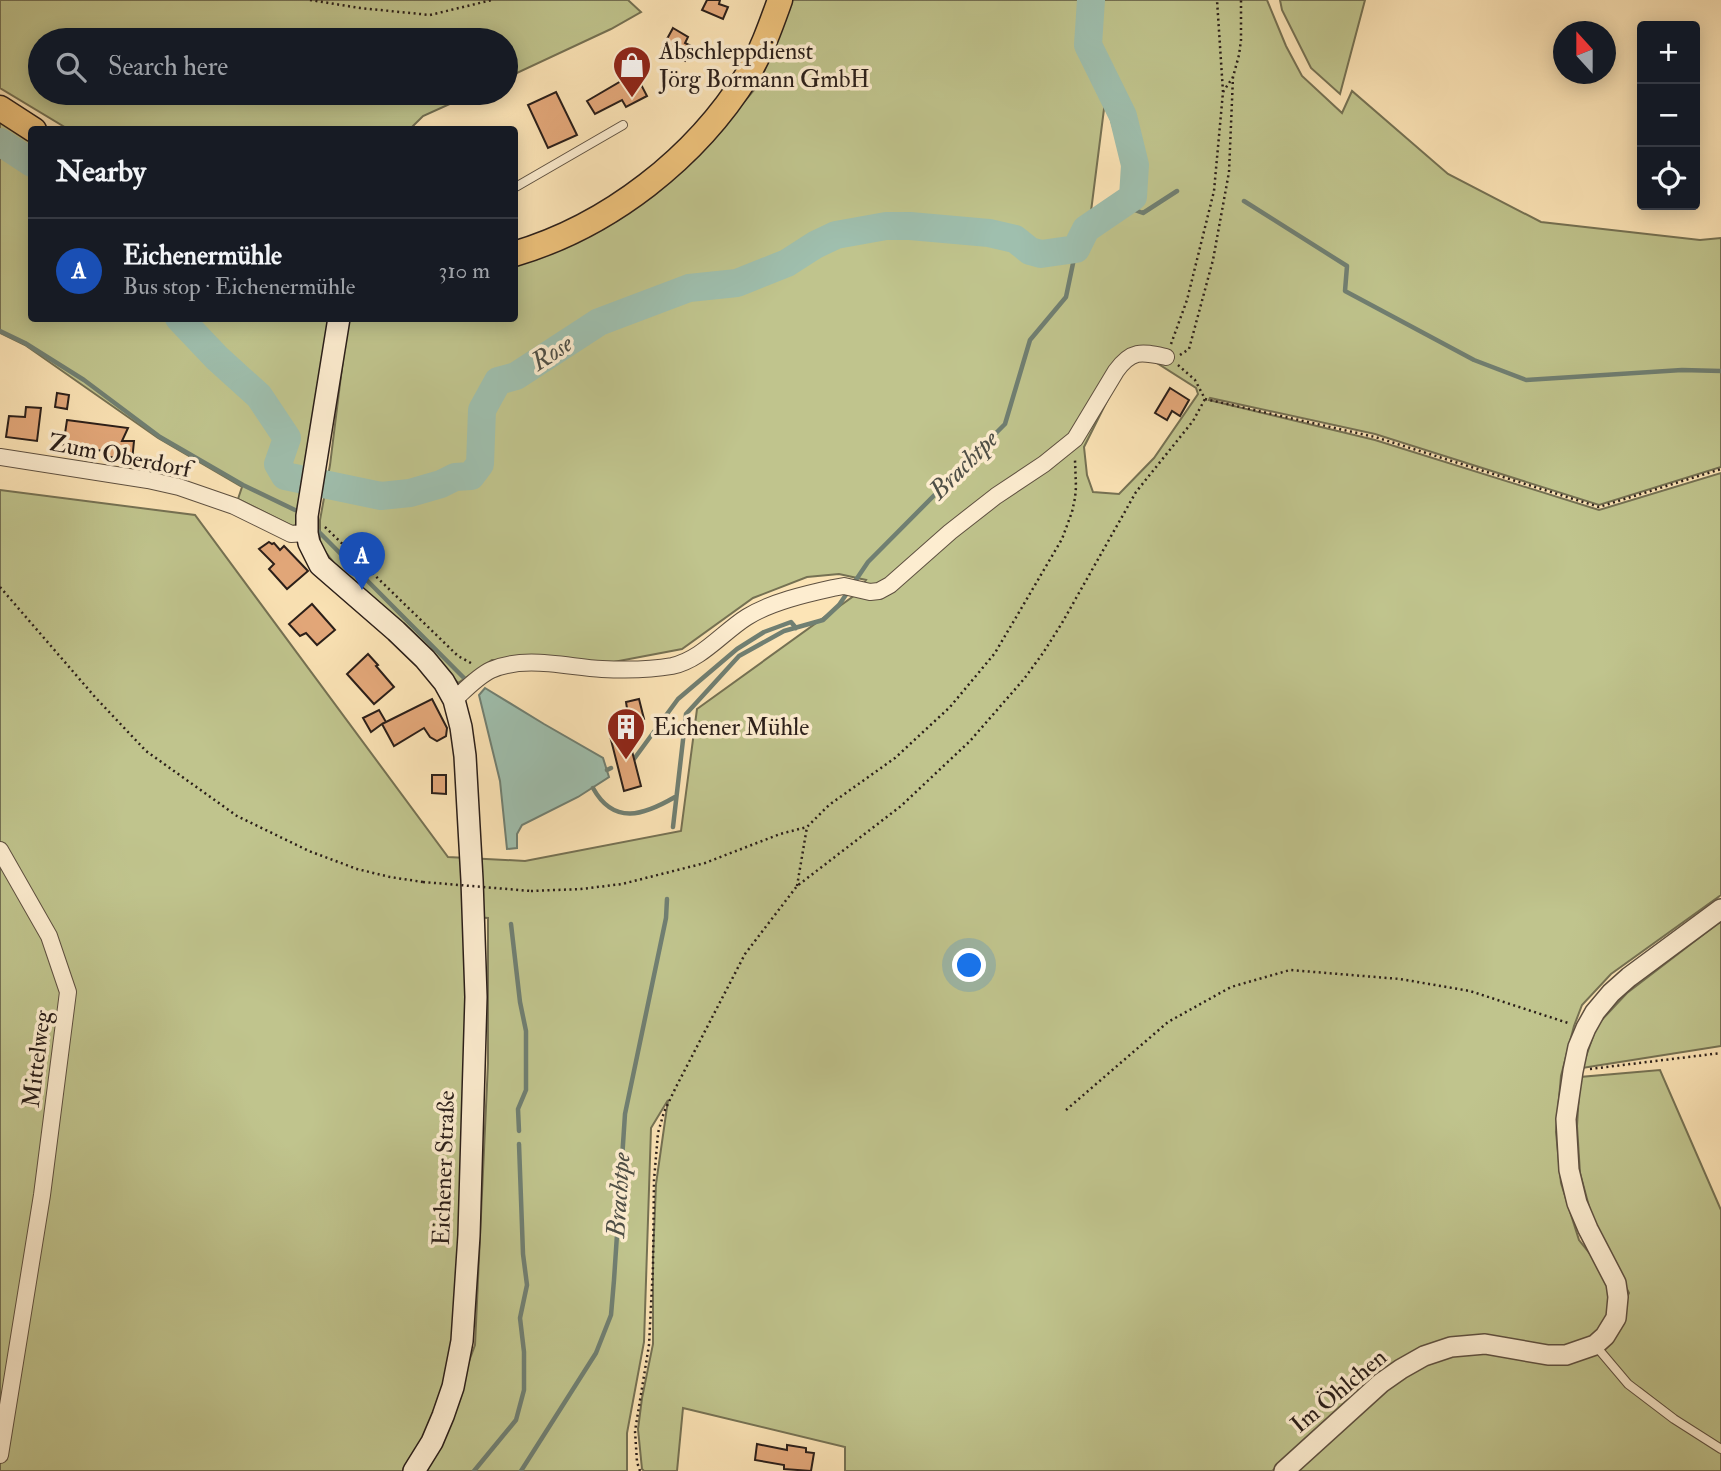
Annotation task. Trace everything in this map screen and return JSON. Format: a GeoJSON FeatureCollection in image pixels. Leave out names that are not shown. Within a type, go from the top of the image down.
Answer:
{"type":"FeatureCollection","features":[{"type":"Feature","properties":{"kind":"main road"},"geometry":{"type":"LineString","coordinates":[[518,253],[573,231],[604,214],[635,194],[672,164],[705,131],[748,74],[780,0]]}},
{"type":"Feature","properties":{"kind":"main road"},"geometry":{"type":"LineString","coordinates":[[0,108],[28,126]]}},
{"type":"Feature","properties":{"kind":"main road"},"geometry":{"type":"LineString","coordinates":[[338,322],[307,533],[320,565],[425,659],[444,682],[454,700]]}},
{"type":"Feature","properties":{"kind":"main road","name":"Eichener Straße"},"geometry":{"type":"LineString","coordinates":[[414,1471],[432,1442],[453,1387],[463,1341],[469,1235],[476,997],[465,756],[454,700]]}},
{"type":"Feature","properties":{"kind":"street"},"geometry":{"type":"LineString","coordinates":[[454,700],[488,671],[519,663],[603,669],[673,666],[699,654],[747,617],[764,608],[844,586],[870,592],[878,591],[890,585],[996,496],[1044,464],[1075,439],[1122,362],[1140,352],[1166,357]]}},
{"type":"Feature","properties":{"kind":"street","name":"Zum Oberdorf"},"geometry":{"type":"LineString","coordinates":[[0,457],[179,487],[234,506],[291,534],[307,533]]}},
{"type":"Feature","properties":{"kind":"street","name":"Mittelweg"},"geometry":{"type":"LineString","coordinates":[[0,850],[48,936],[68,992],[42,1195],[0,1455]]}},
{"type":"Feature","properties":{"kind":"street"},"geometry":{"type":"LineString","coordinates":[[1595,1345],[1605,1336],[1616,1318],[1618,1297],[1616,1283],[1577,1203],[1569,1170],[1566,1119],[1578,1047],[1595,1012],[1629,977],[1721,909]]}},
{"type":"Feature","properties":{"kind":"street","name":"Im Öhlchen"},"geometry":{"type":"LineString","coordinates":[[1284,1471],[1381,1383],[1424,1356],[1451,1347],[1485,1344],[1548,1355],[1566,1355],[1595,1345]]}},
{"type":"Feature","properties":{"kind":"lane"},"geometry":{"type":"LineString","coordinates":[[518,186],[623,125]]}},
{"type":"Feature","properties":{"kind":"lane"},"geometry":{"type":"LineString","coordinates":[[1595,1345],[1628,1384],[1674,1419],[1721,1449]]}},
{"type":"Feature","properties":{"kind":"path"},"geometry":{"type":"LineString","coordinates":[[310,0],[430,15],[492,0]]}},
{"type":"Feature","properties":{"kind":"path"},"geometry":{"type":"LineString","coordinates":[[1166,357],[1187,300],[1214,191],[1223,92],[1217,0]]}},
{"type":"Feature","properties":{"kind":"path"},"geometry":{"type":"LineString","coordinates":[[1166,357],[1189,349],[1213,260],[1229,172],[1233,77],[1240,48],[1241,0]]}},
{"type":"Feature","properties":{"kind":"path"},"geometry":{"type":"LineString","coordinates":[[1223,92],[1233,77]]}},
{"type":"Feature","properties":{"kind":"path"},"geometry":{"type":"LineString","coordinates":[[1166,357],[1195,380],[1205,399],[1375,436],[1599,507],[1721,469]]}},
{"type":"Feature","properties":{"kind":"path"},"geometry":{"type":"LineString","coordinates":[[640,1471],[635,1431],[649,1345],[658,1133],[676,1087],[746,954],[797,886],[901,806],[970,741],[1024,679],[1062,623],[1136,492],[1193,421],[1205,399]]}},
{"type":"Feature","properties":{"kind":"path"},"geometry":{"type":"LineString","coordinates":[[0,587],[95,697],[146,751],[237,816],[309,851],[357,869],[422,882],[531,891],[622,884],[705,863],[780,834],[807,827],[829,805],[895,758],[950,707],[995,653],[1062,539],[1075,498],[1075,439]]}},
{"type":"Feature","properties":{"kind":"path"},"geometry":{"type":"LineString","coordinates":[[310,500],[458,656],[488,671]]}},
{"type":"Feature","properties":{"kind":"path"},"geometry":{"type":"LineString","coordinates":[[797,886],[807,827]]}},
{"type":"Feature","properties":{"kind":"path"},"geometry":{"type":"LineString","coordinates":[[1066,1110],[1168,1022],[1231,986],[1290,970],[1400,979],[1471,991],[1586,1028]]}},
{"type":"Feature","properties":{"kind":"path"},"geometry":{"type":"LineString","coordinates":[[1573,1071],[1721,1053]]}},
{"type":"Feature","properties":{"kind":"green space"},"geometry":{"type":"Polygon","coordinates":[[[0,0],[628,0],[641,12],[518,72],[518,28],[28,28],[28,105],[0,88],[0,0]]]}},
{"type":"Feature","properties":{"kind":"green space"},"geometry":{"type":"Polygon","coordinates":[[[789,0],[1267,0],[1302,76],[1342,113],[1352,91],[1448,174],[1541,222],[1700,240],[1721,238],[1721,467],[1599,505],[1375,434],[1210,398],[1209,400],[1375,440],[1599,510],[1721,473],[1721,895],[1611,974],[1582,1005],[1561,1076],[1556,1132],[1561,1183],[1579,1240],[1626,1299],[1629,1293],[1594,1225],[1580,1173],[1577,1126],[1580,1077],[1660,1070],[1721,1210],[1721,1446],[1640,1388],[1634,1391],[1721,1452],[1721,1471],[1286,1471],[1280,1465],[1272,1471],[845,1471],[845,1447],[683,1408],[677,1471],[644,1471],[638,1429],[653,1344],[656,1184],[668,1100],[651,1128],[644,1342],[627,1433],[627,1471],[423,1471],[438,1445],[475,1345],[488,1063],[488,918],[474,917],[456,1339],[427,1442],[406,1471],[0,1471],[0,490],[195,515],[448,857],[525,861],[681,831],[697,709],[855,595],[866,580],[839,574],[807,577],[753,598],[682,649],[603,664],[550,659],[492,660],[458,683],[425,646],[335,564],[320,545],[320,520],[330,465],[348,322],[518,322],[518,258],[716,135],[760,83],[789,0]],[[1105,101],[1088,235],[1135,199],[1105,101]],[[1136,359],[1122,371],[1084,447],[1087,475],[1093,492],[1119,494],[1154,458],[1198,394],[1196,388],[1152,360],[1136,359]]]}},
{"type":"Feature","properties":{"kind":"green space"},"geometry":{"type":"Polygon","coordinates":[[[1280,0],[1365,0],[1340,94],[1311,68],[1282,10],[1280,0]]]}},
{"type":"Feature","properties":{"kind":"green space"},"geometry":{"type":"Polygon","coordinates":[[[28,105],[447,105],[423,116],[413,126],[63,126],[28,105]]]}},
{"type":"Feature","properties":{"kind":"green space"},"geometry":{"type":"Polygon","coordinates":[[[0,116],[28,133],[28,322],[332,322],[301,524],[292,526],[238,499],[242,487],[158,438],[25,345],[0,333],[0,116]]]}},
{"type":"Feature","properties":{"kind":"green space"},"geometry":{"type":"Polygon","coordinates":[[[1721,921],[1721,1046],[1582,1068],[1597,1025],[1627,993],[1721,921]]]}},
{"type":"Feature","properties":{"kind":"shaded area"},"geometry":{"type":"Polygon","coordinates":[[[485,688],[603,758],[609,777],[578,797],[522,825],[517,834],[517,848],[507,849],[500,781],[479,695],[485,688]]]}},
{"type":"Feature","properties":{"kind":"building"},"geometry":{"type":"Polygon","coordinates":[[[707,0],[720,0],[719,4],[728,7],[723,19],[702,10],[707,0]]]}},
{"type":"Feature","properties":{"kind":"building"},"geometry":{"type":"Polygon","coordinates":[[[673,28],[688,37],[685,43],[693,47],[685,61],[662,48],[673,28]]]}},
{"type":"Feature","properties":{"kind":"building"},"geometry":{"type":"Polygon","coordinates":[[[635,73],[647,96],[626,107],[622,100],[595,114],[587,101],[635,73]]]}},
{"type":"Feature","properties":{"kind":"building"},"geometry":{"type":"Polygon","coordinates":[[[556,92],[577,135],[548,148],[528,105],[556,92]]]}},
{"type":"Feature","properties":{"kind":"building"},"geometry":{"type":"Polygon","coordinates":[[[1170,388],[1189,400],[1180,416],[1172,411],[1167,420],[1155,413],[1170,388]]]}},
{"type":"Feature","properties":{"kind":"building"},"geometry":{"type":"Polygon","coordinates":[[[57,393],[69,395],[67,409],[55,407],[57,393]]]}},
{"type":"Feature","properties":{"kind":"building"},"geometry":{"type":"Polygon","coordinates":[[[26,407],[41,408],[37,441],[6,437],[9,416],[25,417],[26,407]]]}},
{"type":"Feature","properties":{"kind":"building"},"geometry":{"type":"Polygon","coordinates":[[[67,420],[128,428],[122,441],[134,441],[132,461],[105,456],[106,451],[63,447],[67,420]]]}},
{"type":"Feature","properties":{"kind":"building"},"geometry":{"type":"Polygon","coordinates":[[[269,542],[274,543],[280,550],[284,546],[308,571],[287,589],[269,569],[274,564],[259,549],[269,542]]]}},
{"type":"Feature","properties":{"kind":"building"},"geometry":{"type":"Polygon","coordinates":[[[312,604],[335,630],[317,645],[306,633],[300,636],[289,624],[312,604]]]}},
{"type":"Feature","properties":{"kind":"building"},"geometry":{"type":"Polygon","coordinates":[[[368,654],[394,687],[374,704],[347,674],[368,654]]]}},
{"type":"Feature","properties":{"kind":"building"},"geometry":{"type":"Polygon","coordinates":[[[432,699],[447,728],[446,736],[437,741],[430,737],[424,728],[394,746],[382,724],[432,699]]]}},
{"type":"Feature","properties":{"kind":"building"},"geometry":{"type":"Polygon","coordinates":[[[639,699],[644,719],[629,721],[626,702],[639,699]]]}},
{"type":"Feature","properties":{"kind":"building"},"geometry":{"type":"Polygon","coordinates":[[[379,710],[386,722],[371,732],[363,718],[379,710]]]}},
{"type":"Feature","properties":{"kind":"building","name":"Eichener Mühle"},"geometry":{"type":"Polygon","coordinates":[[[625,724],[641,786],[624,791],[608,728],[625,724]]]}},
{"type":"Feature","properties":{"kind":"building"},"geometry":{"type":"Polygon","coordinates":[[[432,775],[446,775],[446,794],[432,793],[432,775]]]}},
{"type":"Feature","properties":{"kind":"building"},"geometry":{"type":"Polygon","coordinates":[[[757,1444],[787,1450],[787,1445],[806,1448],[806,1452],[814,1453],[811,1471],[784,1469],[784,1465],[755,1460],[757,1444]]]}},
{"type":"Feature","properties":{"kind":"waterway","name":"Rose"},"geometry":{"type":"LineString","coordinates":[[183,322],[259,396],[287,438],[278,464],[285,476],[381,496],[410,493],[455,477],[471,476],[480,464],[482,410],[498,381],[516,376],[599,322],[689,288],[737,283],[787,263],[836,235],[886,226],[989,233],[1015,239],[1030,251],[1041,254],[1076,249],[1086,229],[1133,197],[1135,165],[1123,116],[1088,45],[1091,0]]}},
{"type":"Feature","properties":{"kind":"waterway","name":"Rose"},"geometry":{"type":"LineString","coordinates":[[0,142],[28,160]]}},
{"type":"Feature","properties":{"kind":"waterway"},"geometry":{"type":"LineString","coordinates":[[1121,205],[1143,213],[1177,191]]}},
{"type":"Feature","properties":{"kind":"waterway"},"geometry":{"type":"LineString","coordinates":[[1244,201],[1347,266],[1345,291],[1474,360],[1526,380],[1682,370],[1721,371]]}},
{"type":"Feature","properties":{"kind":"waterway","name":"Brachtpe"},"geometry":{"type":"LineString","coordinates":[[673,827],[686,714],[739,656],[784,631],[823,620],[839,605],[868,562],[1005,424],[1030,340],[1066,297],[1076,249]]}},
{"type":"Feature","properties":{"kind":"waterway"},"geometry":{"type":"LineString","coordinates":[[0,331],[25,343],[84,380],[160,437],[243,485],[295,510]]}},
{"type":"Feature","properties":{"kind":"waterway"},"geometry":{"type":"LineString","coordinates":[[318,531],[464,678]]}},
{"type":"Feature","properties":{"kind":"waterway"},"geometry":{"type":"LineString","coordinates":[[634,759],[678,699],[737,649],[764,632],[791,622],[796,628]]}},
{"type":"Feature","properties":{"kind":"waterway"},"geometry":{"type":"LineString","coordinates":[[607,770],[611,768]]}},
{"type":"Feature","properties":{"kind":"waterway"},"geometry":{"type":"LineString","coordinates":[[593,788],[610,808],[630,814],[652,809],[675,797]]}},
{"type":"Feature","properties":{"kind":"waterway","name":"Brachtpe"},"geometry":{"type":"LineString","coordinates":[[521,1471],[596,1353],[611,1315],[625,1114],[666,918],[667,899]]}},
{"type":"Feature","properties":{"kind":"waterway"},"geometry":{"type":"LineString","coordinates":[[511,924],[526,1031],[526,1090],[518,1109],[519,1131]]}},
{"type":"Feature","properties":{"kind":"waterway"},"geometry":{"type":"LineString","coordinates":[[474,1471],[516,1420],[524,1390],[524,1352],[520,1318],[527,1285],[523,1254],[519,1144]]}},
{"type":"Feature","properties":{"kind":"place","name":"Abschleppdienst Jörg Bormann GmbH"},"geometry":{"type":"Point","coordinates":[632,99]}},
{"type":"Feature","properties":{"kind":"place","name":"Eichenermühle"},"geometry":{"type":"Point","coordinates":[362,590]}},
{"type":"Feature","properties":{"kind":"place","name":"Eichener Mühle"},"geometry":{"type":"Point","coordinates":[626,761]}}]}
